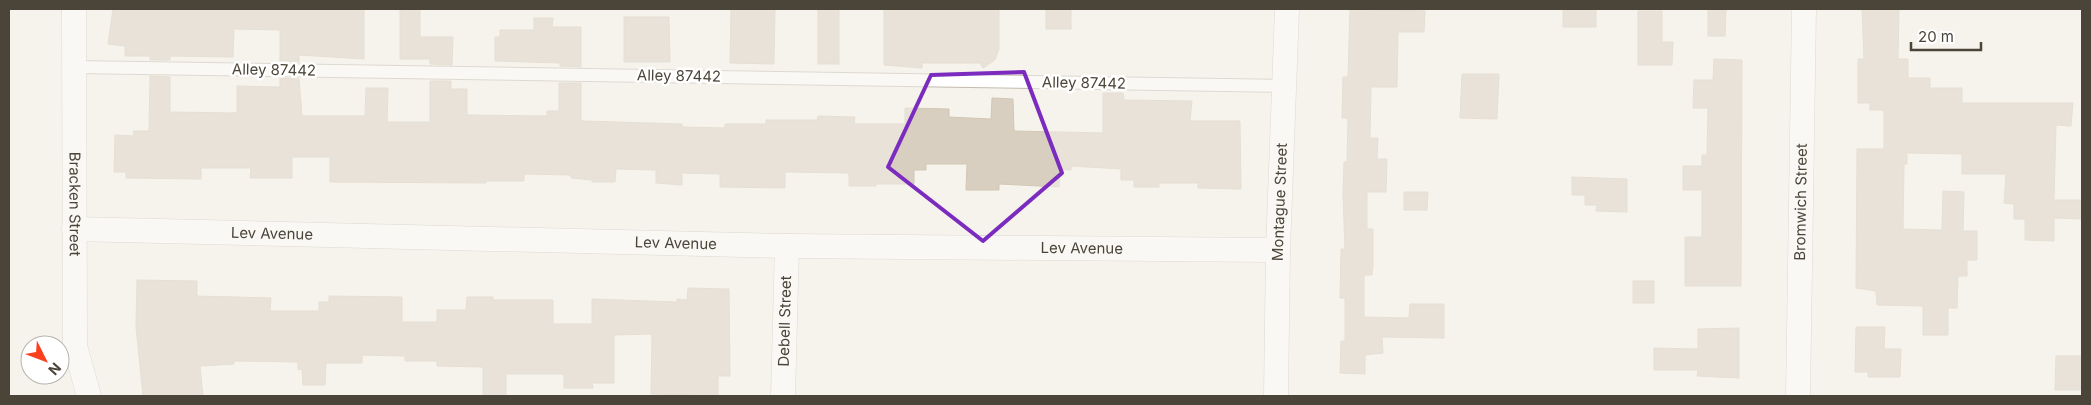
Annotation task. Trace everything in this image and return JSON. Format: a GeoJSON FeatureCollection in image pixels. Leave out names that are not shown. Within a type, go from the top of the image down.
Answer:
{"type":"FeatureCollection","features":[{"type":"Feature","properties":{"kind":"street","name":"Bracken Street"},"geometry":{"type":"LineString","coordinates":[[74,9],[75,346],[89,396]]}},
{"type":"Feature","properties":{"kind":"street","name":"Montague Street"},"geometry":{"type":"LineString","coordinates":[[1276,396],[1278,250],[1287,9]]}},
{"type":"Feature","properties":{"kind":"street","name":"Bromwich Street"},"geometry":{"type":"LineString","coordinates":[[1798,396],[1804,9]]}},
{"type":"Feature","properties":{"kind":"street","name":"Lev Avenue"},"geometry":{"type":"LineString","coordinates":[[74,229],[787,246],[1278,250]]}},
{"type":"Feature","properties":{"kind":"street","name":"Debell Street"},"geometry":{"type":"LineString","coordinates":[[784,396],[787,246]]}},
{"type":"Feature","properties":{"kind":"lane","name":"Alley 87442"},"geometry":{"type":"LineString","coordinates":[[74,67],[1284,86]]}},
{"type":"Feature","properties":{"kind":"highlighted area"},"geometry":{"type":"Polygon","coordinates":[[[1024,72],[1062,173],[983,241],[888,167],[931,75],[1024,72]]]}},
{"type":"Feature","properties":{"kind":"building"},"geometry":{"type":"Polygon","coordinates":[[[113,9],[364,9],[364,59],[299,55],[299,62],[280,62],[280,30],[234,29],[233,57],[170,56],[170,60],[150,60],[150,56],[125,56],[125,46],[108,44],[113,9]]]}},
{"type":"Feature","properties":{"kind":"building"},"geometry":{"type":"Polygon","coordinates":[[[400,9],[420,9],[420,37],[453,37],[452,65],[430,64],[430,59],[400,59],[400,9]]]}},
{"type":"Feature","properties":{"kind":"building"},"geometry":{"type":"Polygon","coordinates":[[[731,9],[775,9],[774,64],[730,63],[731,9]]]}},
{"type":"Feature","properties":{"kind":"building"},"geometry":{"type":"Polygon","coordinates":[[[818,9],[839,9],[839,64],[818,64],[818,9]]]}},
{"type":"Feature","properties":{"kind":"building"},"geometry":{"type":"Polygon","coordinates":[[[884,9],[999,9],[999,49],[995,60],[983,68],[980,63],[922,63],[922,68],[884,65],[884,9]]]}},
{"type":"Feature","properties":{"kind":"building"},"geometry":{"type":"Polygon","coordinates":[[[1046,9],[1071,9],[1071,29],[1046,29],[1046,9]]]}},
{"type":"Feature","properties":{"kind":"building"},"geometry":{"type":"Polygon","coordinates":[[[1350,9],[1425,11],[1424,32],[1398,32],[1397,87],[1371,87],[1370,138],[1378,138],[1377,159],[1387,159],[1386,192],[1367,192],[1367,229],[1373,229],[1373,264],[1372,275],[1364,275],[1364,317],[1409,318],[1410,304],[1444,304],[1444,338],[1382,337],[1383,353],[1365,355],[1365,374],[1340,373],[1341,341],[1345,341],[1345,298],[1340,298],[1341,249],[1345,249],[1343,194],[1344,162],[1347,162],[1348,118],[1342,118],[1343,77],[1348,77],[1350,9]]]}},
{"type":"Feature","properties":{"kind":"building"},"geometry":{"type":"Polygon","coordinates":[[[1563,9],[1596,9],[1596,27],[1563,27],[1563,9]]]}},
{"type":"Feature","properties":{"kind":"building"},"geometry":{"type":"Polygon","coordinates":[[[1708,9],[1726,9],[1725,36],[1708,36],[1708,9]]]}},
{"type":"Feature","properties":{"kind":"building"},"geometry":{"type":"Polygon","coordinates":[[[1862,9],[1899,9],[1898,59],[1908,59],[1908,78],[1930,78],[1930,88],[1962,88],[1962,103],[2073,103],[2071,126],[2056,125],[2054,200],[2082,200],[2082,219],[2054,218],[2054,241],[2025,240],[2025,219],[2014,219],[2014,204],[2004,203],[2006,174],[1962,174],[1962,154],[1907,153],[1907,164],[1904,164],[1903,229],[1942,230],[1943,191],[1964,192],[1963,231],[1977,231],[1977,260],[1967,260],[1967,276],[1958,276],[1957,308],[1948,308],[1948,335],[1923,335],[1923,306],[1877,305],[1876,291],[1856,288],[1857,149],[1884,149],[1884,110],[1870,110],[1870,103],[1858,103],[1858,59],[1864,59],[1862,9]]]}},
{"type":"Feature","properties":{"kind":"building"},"geometry":{"type":"Polygon","coordinates":[[[1638,11],[1662,11],[1662,42],[1673,42],[1672,65],[1638,65],[1638,11]]]}},
{"type":"Feature","properties":{"kind":"building"},"geometry":{"type":"Polygon","coordinates":[[[624,17],[669,17],[670,62],[624,62],[624,17]]]}},
{"type":"Feature","properties":{"kind":"building"},"geometry":{"type":"Polygon","coordinates":[[[534,18],[553,18],[552,27],[581,27],[581,67],[560,66],[560,63],[495,61],[495,37],[500,37],[500,30],[534,30],[534,18]]]}},
{"type":"Feature","properties":{"kind":"building"},"geometry":{"type":"Polygon","coordinates":[[[1714,59],[1742,60],[1741,286],[1685,286],[1685,237],[1702,237],[1702,190],[1683,190],[1683,166],[1702,166],[1702,155],[1707,155],[1708,108],[1693,108],[1694,80],[1713,80],[1714,59]]]}},
{"type":"Feature","properties":{"kind":"building"},"geometry":{"type":"Polygon","coordinates":[[[1462,74],[1499,74],[1497,119],[1460,118],[1462,74]]]}},
{"type":"Feature","properties":{"kind":"building"},"geometry":{"type":"Polygon","coordinates":[[[150,76],[170,77],[170,112],[237,113],[237,86],[280,87],[280,78],[299,79],[302,116],[365,116],[366,88],[388,88],[387,122],[430,122],[430,81],[451,81],[451,89],[467,89],[467,115],[547,116],[547,111],[559,111],[559,83],[581,83],[581,120],[584,121],[682,124],[682,127],[725,128],[725,124],[766,124],[766,120],[817,120],[818,116],[855,117],[854,124],[905,124],[905,108],[949,109],[949,117],[991,119],[992,98],[1013,99],[1014,131],[1103,133],[1103,93],[1123,93],[1124,100],[1192,101],[1190,121],[1240,121],[1241,189],[1198,188],[1198,183],[1159,183],[1159,187],[1134,187],[1134,180],[1121,180],[1121,169],[1071,166],[1071,170],[1060,169],[1059,187],[999,184],[999,190],[966,190],[967,164],[926,164],[926,170],[914,170],[914,184],[876,184],[876,186],[849,186],[849,173],[785,172],[785,188],[720,187],[720,174],[682,173],[682,185],[656,183],[656,170],[616,169],[615,182],[592,182],[592,180],[571,178],[571,175],[524,174],[524,181],[486,181],[486,183],[330,182],[330,157],[292,157],[292,178],[250,178],[251,168],[201,168],[201,179],[126,178],[126,172],[114,172],[115,135],[134,136],[133,131],[149,131],[150,76]]]}},
{"type":"Feature","properties":{"kind":"building"},"geometry":{"type":"Polygon","coordinates":[[[1572,177],[1627,179],[1627,212],[1596,211],[1597,205],[1585,205],[1585,195],[1572,195],[1572,177]]]}},
{"type":"Feature","properties":{"kind":"building"},"geometry":{"type":"Polygon","coordinates":[[[1404,192],[1428,192],[1427,210],[1404,210],[1404,192]]]}},
{"type":"Feature","properties":{"kind":"building"},"geometry":{"type":"Polygon","coordinates":[[[137,280],[197,281],[197,296],[271,298],[270,311],[319,311],[319,302],[329,302],[329,296],[402,297],[402,322],[437,322],[437,310],[466,310],[467,297],[493,297],[493,300],[553,300],[553,324],[592,324],[592,299],[677,302],[677,299],[687,300],[688,288],[729,289],[730,376],[718,376],[718,396],[651,394],[652,334],[614,335],[614,383],[592,383],[593,388],[564,388],[564,374],[506,374],[506,396],[483,396],[483,367],[437,366],[437,361],[405,361],[405,356],[362,355],[362,363],[326,363],[325,385],[303,385],[302,369],[298,370],[298,362],[234,361],[234,364],[200,366],[203,396],[143,396],[136,327],[137,280]]]}},
{"type":"Feature","properties":{"kind":"building"},"geometry":{"type":"Polygon","coordinates":[[[1633,281],[1654,281],[1654,303],[1633,303],[1633,281]]]}},
{"type":"Feature","properties":{"kind":"building"},"geometry":{"type":"Polygon","coordinates":[[[1856,327],[1885,327],[1884,349],[1901,349],[1900,377],[1868,377],[1868,372],[1855,372],[1856,327]]]}},
{"type":"Feature","properties":{"kind":"building"},"geometry":{"type":"Polygon","coordinates":[[[1739,328],[1739,378],[1697,376],[1698,370],[1654,370],[1654,348],[1698,349],[1698,329],[1739,328]]]}},
{"type":"Feature","properties":{"kind":"building"},"geometry":{"type":"Polygon","coordinates":[[[2056,356],[2082,356],[2082,390],[2055,390],[2056,356]]]}}]}
